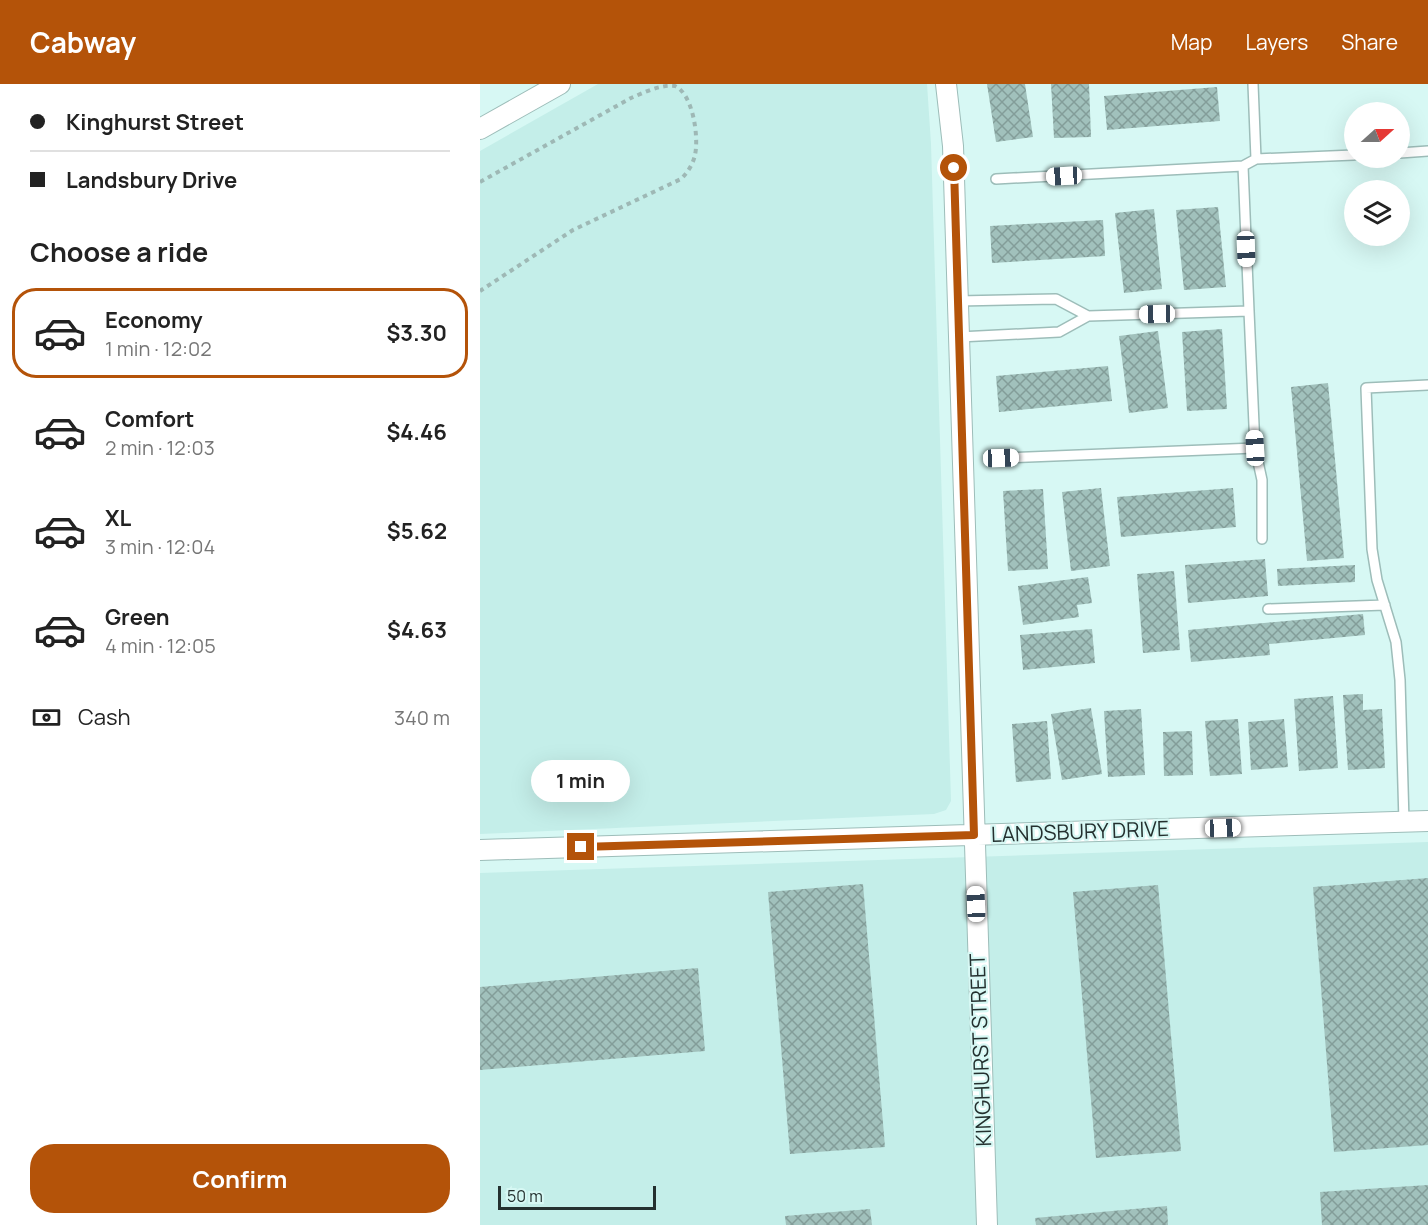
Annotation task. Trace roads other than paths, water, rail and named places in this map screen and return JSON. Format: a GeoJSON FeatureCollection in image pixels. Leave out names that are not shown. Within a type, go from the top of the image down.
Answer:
{"type":"FeatureCollection","features":[{"type":"Feature","properties":{"kind":"street"},"geometry":{"type":"LineString","coordinates":[[480,129],[560,84]]}},
{"type":"Feature","properties":{"kind":"street","name":"KINGHURST STREET"},"geometry":{"type":"LineString","coordinates":[[946,84],[953,146],[987,1225]]}},
{"type":"Feature","properties":{"kind":"street","name":"LANDSBURY DRIVE"},"geometry":{"type":"LineString","coordinates":[[480,850],[1428,821]]}},
{"type":"Feature","properties":{"kind":"lane"},"geometry":{"type":"LineString","coordinates":[[1253,84],[1256,159]]}},
{"type":"Feature","properties":{"kind":"lane"},"geometry":{"type":"LineString","coordinates":[[1410,152],[1428,151]]}},
{"type":"Feature","properties":{"kind":"lane"},"geometry":{"type":"LineString","coordinates":[[996,179],[1243,166],[1256,159],[1344,155]]}},
{"type":"Feature","properties":{"kind":"lane"},"geometry":{"type":"LineString","coordinates":[[1243,166],[1255,448],[1262,480],[1262,539]]}},
{"type":"Feature","properties":{"kind":"lane"},"geometry":{"type":"LineString","coordinates":[[958,301],[1056,299],[1088,316]]}},
{"type":"Feature","properties":{"kind":"lane"},"geometry":{"type":"LineString","coordinates":[[959,337],[1059,332],[1088,316],[1249,312]]}},
{"type":"Feature","properties":{"kind":"lane"},"geometry":{"type":"LineString","coordinates":[[1404,822],[1400,680],[1396,642],[1377,580],[1372,549],[1366,388],[1428,385]]}},
{"type":"Feature","properties":{"kind":"lane"},"geometry":{"type":"LineString","coordinates":[[1001,458],[1255,448]]}},
{"type":"Feature","properties":{"kind":"lane"},"geometry":{"type":"LineString","coordinates":[[1268,609],[1385,605]]}}]}
